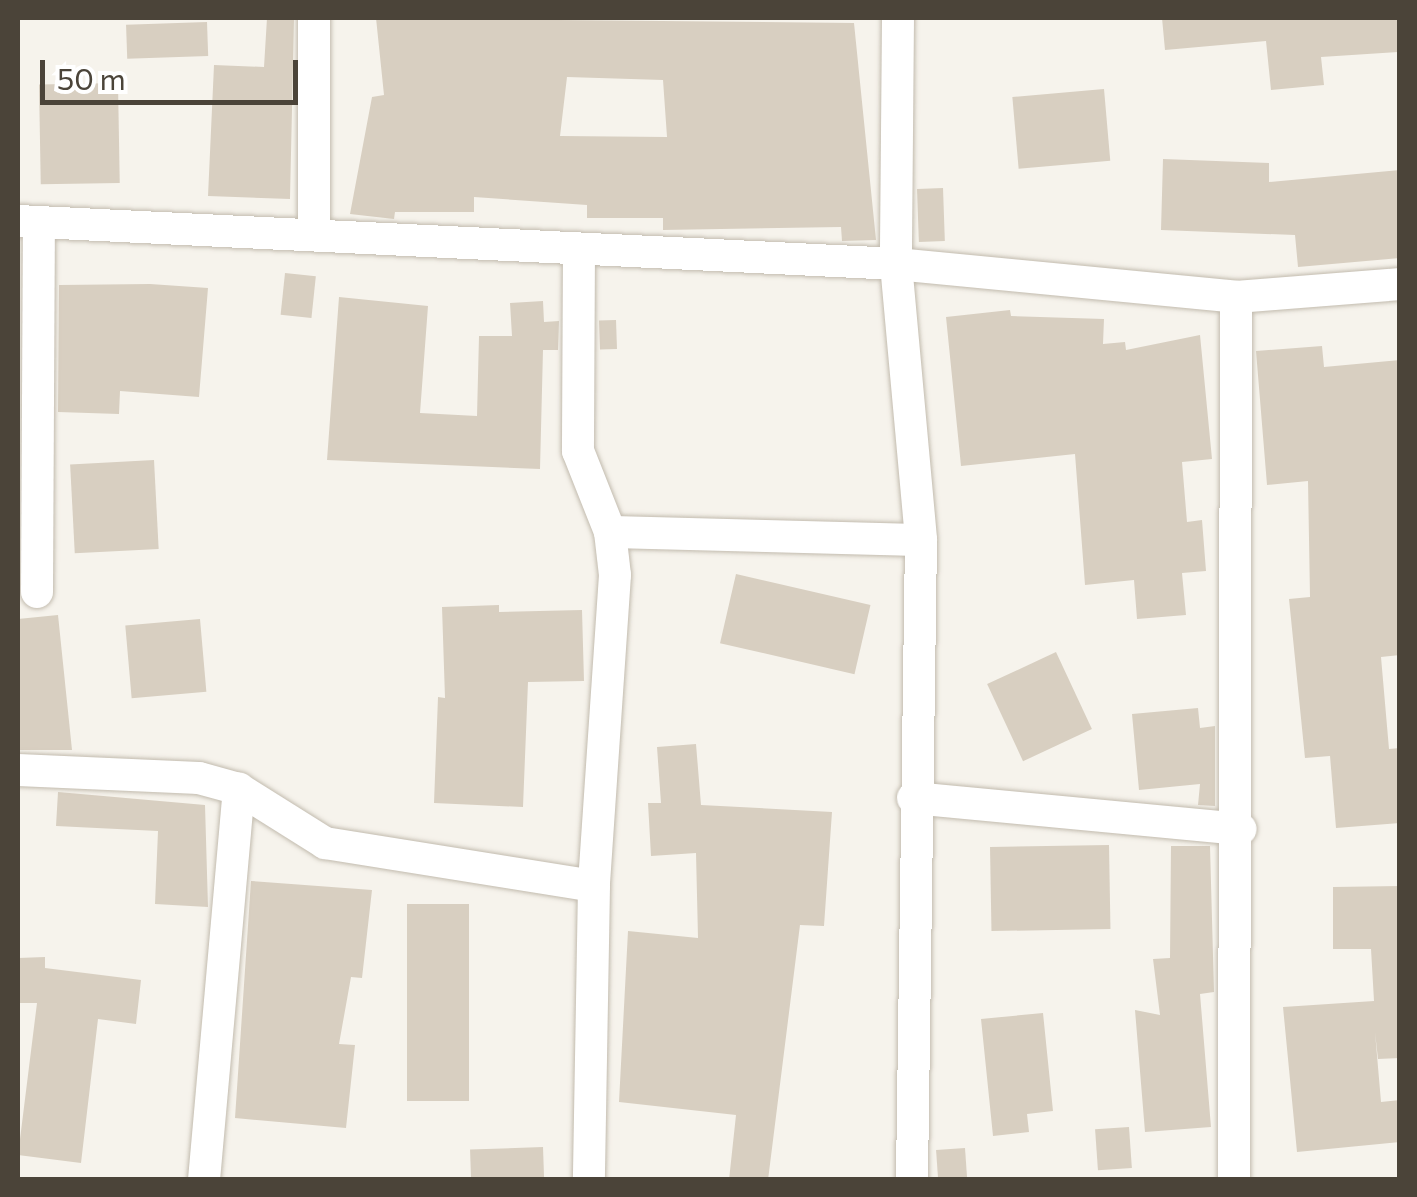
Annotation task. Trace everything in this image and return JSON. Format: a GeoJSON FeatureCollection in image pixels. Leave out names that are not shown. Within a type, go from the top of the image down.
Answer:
{"type":"FeatureCollection","features":[{"type":"Feature","properties":{"kind":"street"},"geometry":{"type":"LineString","coordinates":[[314,18],[314,234]]}},
{"type":"Feature","properties":{"kind":"street"},"geometry":{"type":"LineString","coordinates":[[898,18],[896,264],[920,540],[913,798],[912,1180]]}},
{"type":"Feature","properties":{"kind":"street"},"geometry":{"type":"LineString","coordinates":[[37,592],[28,221],[896,264],[1236,296],[1400,284]]}},
{"type":"Feature","properties":{"kind":"street"},"geometry":{"type":"LineString","coordinates":[[579,249],[578,451],[610,532],[615,575],[594,886],[589,1180]]}},
{"type":"Feature","properties":{"kind":"street"},"geometry":{"type":"LineString","coordinates":[[1234,1180],[1240,829],[1236,296]]}},
{"type":"Feature","properties":{"kind":"street"},"geometry":{"type":"LineString","coordinates":[[610,532],[920,540]]}},
{"type":"Feature","properties":{"kind":"street"},"geometry":{"type":"LineString","coordinates":[[18,770],[198,778],[238,790],[325,843],[594,886]]}},
{"type":"Feature","properties":{"kind":"street"},"geometry":{"type":"LineString","coordinates":[[204,1180],[238,790]]}},
{"type":"Feature","properties":{"kind":"street"},"geometry":{"type":"LineString","coordinates":[[913,798],[1240,829]]}},
{"type":"Feature","properties":{"kind":"building"},"geometry":{"type":"Polygon","coordinates":[[[267,18],[294,18],[290,199],[208,196],[214,65],[264,67],[267,18]]]}},
{"type":"Feature","properties":{"kind":"building"},"geometry":{"type":"Polygon","coordinates":[[[376,18],[854,23],[876,240],[842,241],[841,227],[663,230],[663,218],[587,218],[587,205],[474,197],[474,212],[395,212],[394,219],[350,214],[372,97],[384,95],[376,18]],[[567,77],[560,136],[667,137],[663,80],[567,77]]]}},
{"type":"Feature","properties":{"kind":"building"},"geometry":{"type":"Polygon","coordinates":[[[1162,18],[1397,18],[1398,52],[1321,57],[1324,85],[1271,90],[1266,41],[1165,50],[1162,18]]]}},
{"type":"Feature","properties":{"kind":"building"},"geometry":{"type":"Polygon","coordinates":[[[207,22],[208,56],[127,59],[126,25],[207,22]]]}},
{"type":"Feature","properties":{"kind":"building"},"geometry":{"type":"Polygon","coordinates":[[[118,83],[120,183],[41,184],[39,84],[118,83]]]}},
{"type":"Feature","properties":{"kind":"building"},"geometry":{"type":"Polygon","coordinates":[[[1104,89],[1110,161],[1019,169],[1012,97],[1104,89]]]}},
{"type":"Feature","properties":{"kind":"building"},"geometry":{"type":"Polygon","coordinates":[[[1163,159],[1269,163],[1269,182],[1400,170],[1400,258],[1298,267],[1295,235],[1161,230],[1163,159]]]}},
{"type":"Feature","properties":{"kind":"building"},"geometry":{"type":"Polygon","coordinates":[[[943,188],[945,241],[919,242],[917,189],[943,188]]]}},
{"type":"Feature","properties":{"kind":"building"},"geometry":{"type":"Polygon","coordinates":[[[285,273],[316,276],[311,318],[281,315],[285,273]]]}},
{"type":"Feature","properties":{"kind":"building"},"geometry":{"type":"Polygon","coordinates":[[[59,285],[208,288],[199,397],[120,391],[119,414],[58,412],[59,285]]]}},
{"type":"Feature","properties":{"kind":"building"},"geometry":{"type":"Polygon","coordinates":[[[339,297],[428,306],[420,413],[477,416],[479,336],[512,336],[510,303],[543,301],[544,322],[559,321],[558,350],[543,350],[540,469],[327,460],[339,297]]]}},
{"type":"Feature","properties":{"kind":"building"},"geometry":{"type":"Polygon","coordinates":[[[1010,310],[1011,316],[1104,319],[1103,344],[1125,342],[1126,350],[1200,335],[1212,459],[1182,462],[1187,522],[1202,520],[1206,571],[1182,573],[1186,615],[1137,619],[1134,580],[1085,585],[1075,454],[961,466],[946,317],[1010,310]]]}},
{"type":"Feature","properties":{"kind":"building"},"geometry":{"type":"Polygon","coordinates":[[[616,320],[617,349],[600,350],[599,321],[616,320]]]}},
{"type":"Feature","properties":{"kind":"building"},"geometry":{"type":"Polygon","coordinates":[[[1322,346],[1324,367],[1400,360],[1400,655],[1381,657],[1389,749],[1400,748],[1400,823],[1336,828],[1330,756],[1305,758],[1289,599],[1310,597],[1308,481],[1267,485],[1256,351],[1322,346]]]}},
{"type":"Feature","properties":{"kind":"building"},"geometry":{"type":"Polygon","coordinates":[[[154,460],[159,549],[75,553],[70,464],[154,460]]]}},
{"type":"Feature","properties":{"kind":"building"},"geometry":{"type":"Polygon","coordinates":[[[736,574],[870,605],[854,674],[720,643],[736,574]]]}},
{"type":"Feature","properties":{"kind":"building"},"geometry":{"type":"Polygon","coordinates":[[[499,605],[499,612],[582,610],[584,681],[528,682],[523,807],[434,803],[438,697],[445,698],[442,607],[499,605]]]}},
{"type":"Feature","properties":{"kind":"building"},"geometry":{"type":"Polygon","coordinates":[[[58,615],[72,750],[18,750],[18,619],[58,615]]]}},
{"type":"Feature","properties":{"kind":"building"},"geometry":{"type":"Polygon","coordinates":[[[200,619],[206,692],[132,698],[125,626],[200,619]]]}},
{"type":"Feature","properties":{"kind":"building"},"geometry":{"type":"Polygon","coordinates":[[[1056,652],[1092,729],[1023,761],[987,684],[1056,652]]]}},
{"type":"Feature","properties":{"kind":"building"},"geometry":{"type":"Polygon","coordinates":[[[1198,708],[1200,728],[1215,726],[1215,806],[1198,805],[1200,784],[1139,790],[1132,714],[1198,708]]]}},
{"type":"Feature","properties":{"kind":"building"},"geometry":{"type":"Polygon","coordinates":[[[696,744],[701,805],[832,812],[824,926],[800,925],[768,1180],[729,1180],[736,1115],[619,1102],[628,931],[698,938],[696,853],[651,856],[648,803],[661,803],[657,747],[696,744]]]}},
{"type":"Feature","properties":{"kind":"building"},"geometry":{"type":"Polygon","coordinates":[[[58,792],[205,805],[208,907],[155,904],[158,831],[56,826],[58,792]]]}},
{"type":"Feature","properties":{"kind":"building"},"geometry":{"type":"Polygon","coordinates":[[[1109,845],[1110,929],[991,931],[990,847],[1109,845]]]}},
{"type":"Feature","properties":{"kind":"building"},"geometry":{"type":"Polygon","coordinates":[[[1171,846],[1210,846],[1214,992],[1200,994],[1211,1127],[1145,1132],[1135,1010],[1160,1015],[1153,959],[1170,958],[1171,846]]]}},
{"type":"Feature","properties":{"kind":"building"},"geometry":{"type":"Polygon","coordinates":[[[251,881],[372,890],[362,978],[351,977],[339,1044],[355,1045],[346,1128],[235,1118],[251,881]]]}},
{"type":"Feature","properties":{"kind":"building"},"geometry":{"type":"Polygon","coordinates":[[[1400,886],[1400,1058],[1378,1059],[1375,1032],[1381,1102],[1400,1100],[1400,1142],[1297,1152],[1283,1007],[1374,1001],[1371,949],[1333,949],[1333,887],[1400,886]]]}},
{"type":"Feature","properties":{"kind":"building"},"geometry":{"type":"Polygon","coordinates":[[[407,904],[469,904],[469,1101],[407,1101],[407,904]]]}},
{"type":"Feature","properties":{"kind":"building"},"geometry":{"type":"Polygon","coordinates":[[[45,957],[45,968],[141,980],[136,1024],[98,1019],[81,1163],[18,1155],[37,1003],[18,1003],[18,958],[45,957]]]}},
{"type":"Feature","properties":{"kind":"building"},"geometry":{"type":"Polygon","coordinates":[[[1043,1013],[1053,1111],[1027,1114],[1029,1132],[993,1136],[981,1019],[1043,1013]]]}},
{"type":"Feature","properties":{"kind":"building"},"geometry":{"type":"Polygon","coordinates":[[[1129,1127],[1132,1168],[1098,1170],[1095,1129],[1129,1127]]]}},
{"type":"Feature","properties":{"kind":"building"},"geometry":{"type":"Polygon","coordinates":[[[543,1147],[544,1180],[471,1180],[470,1150],[543,1147]]]}},
{"type":"Feature","properties":{"kind":"building"},"geometry":{"type":"Polygon","coordinates":[[[965,1148],[967,1180],[938,1180],[936,1150],[965,1148]]]}}]}
